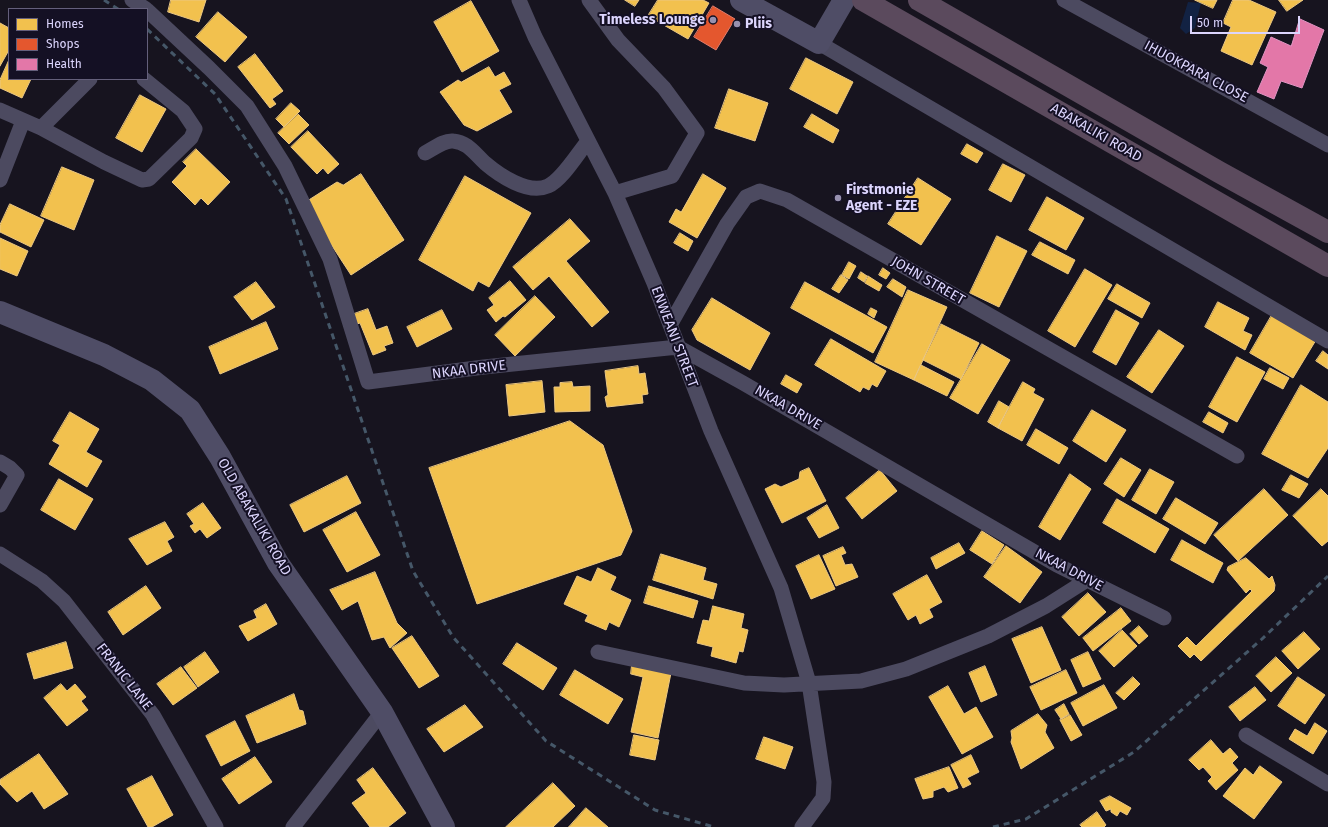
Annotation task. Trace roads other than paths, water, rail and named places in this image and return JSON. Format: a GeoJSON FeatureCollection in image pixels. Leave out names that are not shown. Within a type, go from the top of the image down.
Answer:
{"type":"FeatureCollection","features":[{"type":"Feature","properties":{"kind":"highway","name":"ABAKALIKI ROAD"},"geometry":{"type":"LineString","coordinates":[[863,0],[1328,266]]}},
{"type":"Feature","properties":{"kind":"highway","name":"ABAKALIKI ROAD"},"geometry":{"type":"LineString","coordinates":[[919,0],[1219,172],[1328,232]]}},
{"type":"Feature","properties":{"kind":"main road"},"geometry":{"type":"LineString","coordinates":[[741,0],[819,43],[844,0]]}},
{"type":"Feature","properties":{"kind":"main road","name":"OLD ABAKALIKI ROAD"},"geometry":{"type":"LineString","coordinates":[[0,312],[104,355],[152,380],[190,410],[220,457],[278,563],[382,712],[444,827]]}},
{"type":"Feature","properties":{"kind":"street"},"geometry":{"type":"LineString","coordinates":[[132,0],[144,8]]}},
{"type":"Feature","properties":{"kind":"street","name":"ENWEANI STREET"},"geometry":{"type":"LineString","coordinates":[[519,0],[535,37],[615,193],[670,325],[711,432],[781,588],[809,683],[824,782],[823,798],[802,827]]}},
{"type":"Feature","properties":{"kind":"street"},"geometry":{"type":"LineString","coordinates":[[589,0],[618,40],[664,88],[697,133],[672,176],[615,193]]}},
{"type":"Feature","properties":{"kind":"street","name":"IHUOKPARA CLOSE"},"geometry":{"type":"LineString","coordinates":[[1064,0],[1328,145]]}},
{"type":"Feature","properties":{"kind":"street","name":"NKAA DRIVE"},"geometry":{"type":"LineString","coordinates":[[148,11],[247,106],[285,166],[330,259],[368,382],[484,367],[678,347],[750,386],[1057,565],[1164,618]]}},
{"type":"Feature","properties":{"kind":"street"},"geometry":{"type":"LineString","coordinates":[[819,43],[1328,341]]}},
{"type":"Feature","properties":{"kind":"street"},"geometry":{"type":"LineString","coordinates":[[41,128],[89,80]]}},
{"type":"Feature","properties":{"kind":"street"},"geometry":{"type":"LineString","coordinates":[[0,110],[41,128],[104,162],[142,180],[149,178],[191,138],[195,129],[183,111],[145,80]]}},
{"type":"Feature","properties":{"kind":"street"},"geometry":{"type":"LineString","coordinates":[[0,180],[23,121]]}},
{"type":"Feature","properties":{"kind":"street"},"geometry":{"type":"LineString","coordinates":[[425,153],[440,144],[452,141],[466,145],[498,172],[522,186],[536,188],[548,186],[561,175],[588,141]]}},
{"type":"Feature","properties":{"kind":"street","name":"JOHN STREET"},"geometry":{"type":"LineString","coordinates":[[670,325],[727,224],[746,197],[760,191],[787,200],[1236,456]]}},
{"type":"Feature","properties":{"kind":"street"},"geometry":{"type":"LineString","coordinates":[[0,462],[18,475],[0,504]]}},
{"type":"Feature","properties":{"kind":"street","name":"FRANIC LANE"},"geometry":{"type":"LineString","coordinates":[[0,554],[42,581],[64,601],[153,715],[216,827]]}},
{"type":"Feature","properties":{"kind":"street"},"geometry":{"type":"LineString","coordinates":[[598,652],[744,683],[784,685],[861,681],[906,669],[988,636],[1046,606],[1086,580]]}},
{"type":"Feature","properties":{"kind":"street"},"geometry":{"type":"LineString","coordinates":[[293,827],[382,712]]}},
{"type":"Feature","properties":{"kind":"street"},"geometry":{"type":"LineString","coordinates":[[1246,735],[1328,784]]}},
{"type":"Feature","properties":{"kind":"water"},"geometry":{"type":"Polygon","coordinates":[[[1188,2],[1201,3],[1195,28],[1186,34],[1180,28],[1188,2]]]}},
{"type":"Feature","properties":{"kind":"railway"},"geometry":{"type":"LineString","coordinates":[[104,0],[116,8]]}},
{"type":"Feature","properties":{"kind":"railway"},"geometry":{"type":"LineString","coordinates":[[148,30],[215,94],[286,199],[413,571],[453,637],[546,741],[655,810],[714,827]]}},
{"type":"Feature","properties":{"kind":"railway"},"geometry":{"type":"LineString","coordinates":[[993,827],[1026,819],[1134,752],[1262,639],[1328,576]]}},
{"type":"Feature","properties":{"kind":"place","name":"Timeless Lounge"},"geometry":{"type":"Point","coordinates":[713,20]}},
{"type":"Feature","properties":{"kind":"place","name":"Pliis"},"geometry":{"type":"Point","coordinates":[737,24]}},
{"type":"Feature","properties":{"kind":"place","name":"Firstmonie Agent - EZE"},"geometry":{"type":"Point","coordinates":[838,198]}}]}
